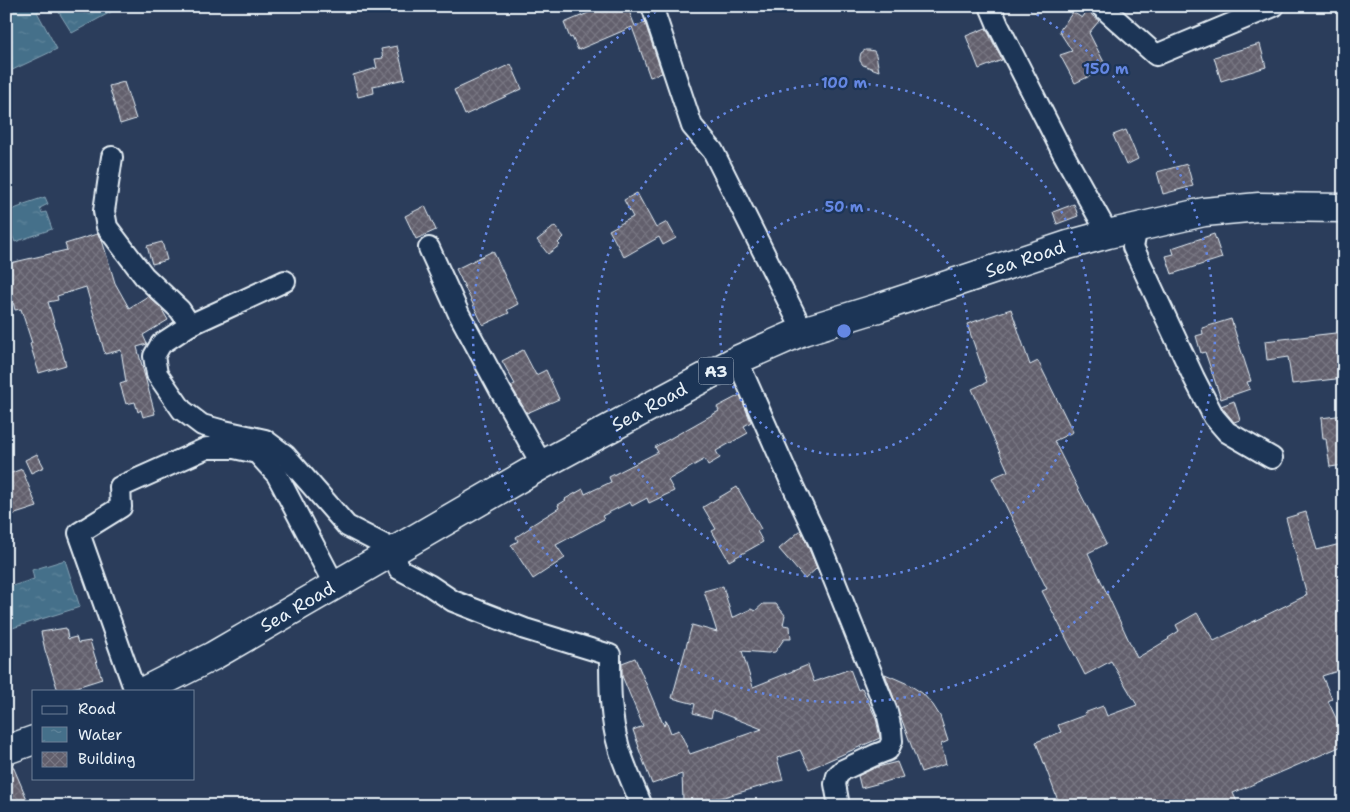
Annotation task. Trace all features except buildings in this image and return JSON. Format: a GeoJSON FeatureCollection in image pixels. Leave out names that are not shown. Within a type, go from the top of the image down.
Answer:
{"type":"FeatureCollection","features":[{"type":"Feature","properties":{"kind":"highway","name":"Sea Road"},"geometry":{"type":"LineString","coordinates":[[146,690],[213,656],[542,465],[737,360],[803,331],[1068,245],[1204,212],[1259,207],[1344,208]]}},
{"type":"Feature","properties":{"kind":"highway"},"geometry":{"type":"LineString","coordinates":[[6,750],[32,741]]}},
{"type":"Feature","properties":{"kind":"street"},"geometry":{"type":"LineString","coordinates":[[652,6],[692,126],[713,151],[803,331]]}},
{"type":"Feature","properties":{"kind":"street"},"geometry":{"type":"LineString","coordinates":[[990,6],[1063,153],[1108,234]]}},
{"type":"Feature","properties":{"kind":"street"},"geometry":{"type":"LineString","coordinates":[[1100,6],[1156,55],[1274,6]]}},
{"type":"Feature","properties":{"kind":"street"},"geometry":{"type":"LineString","coordinates":[[112,157],[104,211],[107,227],[144,276],[180,310],[190,325]]}},
{"type":"Feature","properties":{"kind":"street"},"geometry":{"type":"LineString","coordinates":[[1137,228],[1133,247],[1214,417],[1227,432],[1272,458]]}},
{"type":"Feature","properties":{"kind":"street"},"geometry":{"type":"LineString","coordinates":[[428,248],[460,314],[542,465]]}},
{"type":"Feature","properties":{"kind":"street"},"geometry":{"type":"LineString","coordinates":[[285,280],[190,325],[161,344],[154,356],[157,374],[182,410],[202,425],[264,440],[285,455],[347,526],[394,550],[399,569],[429,585],[453,601],[525,629],[610,655],[612,709],[619,746],[642,806]]}},
{"type":"Feature","properties":{"kind":"street"},"geometry":{"type":"LineString","coordinates":[[737,360],[790,482],[819,542],[886,712],[891,730],[892,742],[888,750],[843,770],[837,776],[835,784],[839,806]]}},
{"type":"Feature","properties":{"kind":"street"},"geometry":{"type":"LineString","coordinates":[[135,690],[79,534],[121,507],[120,487],[207,448],[234,448],[257,453],[277,475],[335,586]]}},
{"type":"Feature","properties":{"kind":"water"},"geometry":{"type":"Polygon","coordinates":[[[6,6],[46,6],[37,12],[57,49],[6,73],[6,6]]]}},
{"type":"Feature","properties":{"kind":"water"},"geometry":{"type":"Polygon","coordinates":[[[55,6],[122,6],[72,33],[55,6]]]}},
{"type":"Feature","properties":{"kind":"water"},"geometry":{"type":"Polygon","coordinates":[[[45,197],[48,204],[40,208],[42,213],[46,212],[52,229],[15,242],[6,221],[6,212],[45,197]]]}},
{"type":"Feature","properties":{"kind":"water"},"geometry":{"type":"Polygon","coordinates":[[[65,560],[80,607],[6,630],[6,588],[34,579],[32,570],[65,560]]]}}]}
